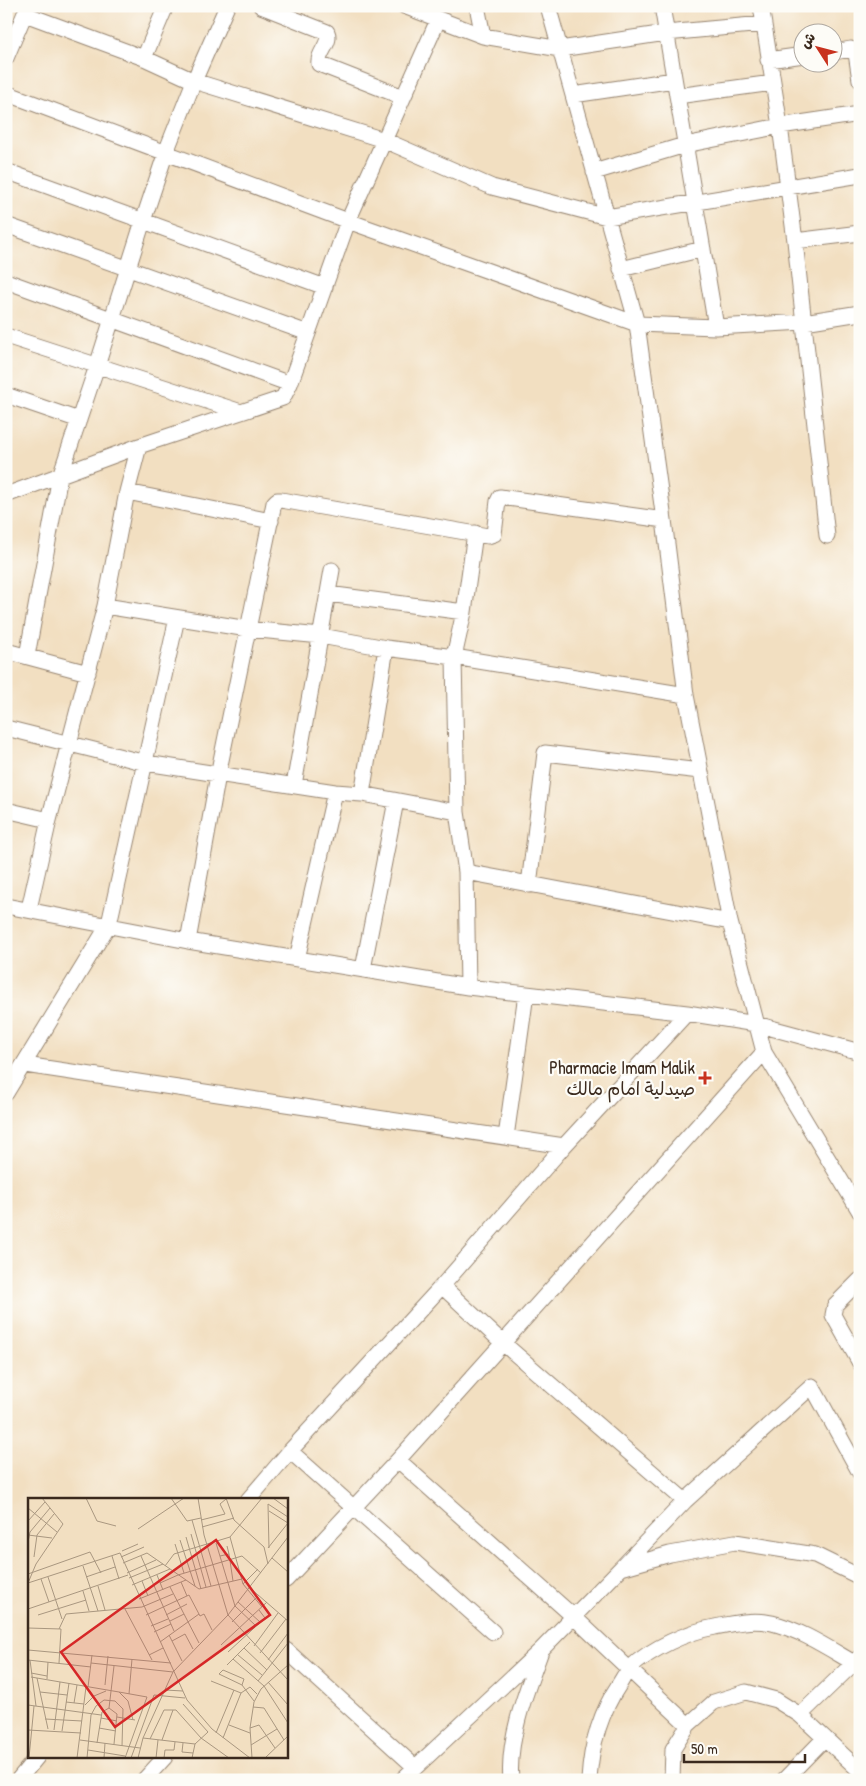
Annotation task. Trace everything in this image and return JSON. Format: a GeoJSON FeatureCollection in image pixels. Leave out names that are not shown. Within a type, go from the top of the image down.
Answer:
{"type":"FeatureCollection","features":[{"type":"Feature","properties":{"kind":"street"},"geometry":{"type":"LineString","coordinates":[[27,656],[60,476],[166,152],[194,81],[227,6]]}},
{"type":"Feature","properties":{"kind":"street"},"geometry":{"type":"LineString","coordinates":[[261,6],[327,32],[328,38],[318,59],[319,64],[403,97]]}},
{"type":"Feature","properties":{"kind":"street"},"geometry":{"type":"LineString","coordinates":[[404,6],[483,36],[560,49],[666,33],[763,24]]}},
{"type":"Feature","properties":{"kind":"street"},"geometry":{"type":"LineString","coordinates":[[477,6],[483,36]]}},
{"type":"Feature","properties":{"kind":"street"},"geometry":{"type":"LineString","coordinates":[[549,6],[637,324],[686,695],[730,922],[756,1024],[764,1052],[859,1208]]}},
{"type":"Feature","properties":{"kind":"street"},"geometry":{"type":"LineString","coordinates":[[662,6],[716,328]]}},
{"type":"Feature","properties":{"kind":"street"},"geometry":{"type":"LineString","coordinates":[[760,6],[780,126],[795,240],[827,536]]}},
{"type":"Feature","properties":{"kind":"street"},"geometry":{"type":"LineString","coordinates":[[144,58],[164,7]]}},
{"type":"Feature","properties":{"kind":"street"},"geometry":{"type":"LineString","coordinates":[[6,58],[26,10],[144,58],[194,81],[384,140],[492,187],[606,217],[860,175]]}},
{"type":"Feature","properties":{"kind":"street"},"geometry":{"type":"LineString","coordinates":[[6,495],[139,446],[283,398],[290,384],[348,221],[438,20]]}},
{"type":"Feature","properties":{"kind":"street"},"geometry":{"type":"LineString","coordinates":[[844,51],[851,50],[856,53],[860,80]]}},
{"type":"Feature","properties":{"kind":"street"},"geometry":{"type":"LineString","coordinates":[[768,60],[794,56]]}},
{"type":"Feature","properties":{"kind":"street"},"geometry":{"type":"LineString","coordinates":[[573,96],[674,80]]}},
{"type":"Feature","properties":{"kind":"street"},"geometry":{"type":"LineString","coordinates":[[677,96],[773,83]]}},
{"type":"Feature","properties":{"kind":"street"},"geometry":{"type":"LineString","coordinates":[[6,93],[348,221],[637,324],[716,328],[804,322],[860,313]]}},
{"type":"Feature","properties":{"kind":"street"},"geometry":{"type":"LineString","coordinates":[[594,172],[685,145],[780,126],[860,114]]}},
{"type":"Feature","properties":{"kind":"street"},"geometry":{"type":"LineString","coordinates":[[6,171],[325,287]]}},
{"type":"Feature","properties":{"kind":"street"},"geometry":{"type":"LineString","coordinates":[[6,225],[308,333]]}},
{"type":"Feature","properties":{"kind":"street"},"geometry":{"type":"LineString","coordinates":[[795,240],[860,233]]}},
{"type":"Feature","properties":{"kind":"street"},"geometry":{"type":"LineString","coordinates":[[621,269],[703,250]]}},
{"type":"Feature","properties":{"kind":"street"},"geometry":{"type":"LineString","coordinates":[[6,281],[290,384]]}},
{"type":"Feature","properties":{"kind":"street"},"geometry":{"type":"LineString","coordinates":[[6,336],[241,412]]}},
{"type":"Feature","properties":{"kind":"street"},"geometry":{"type":"LineString","coordinates":[[6,395],[79,420]]}},
{"type":"Feature","properties":{"kind":"street"},"geometry":{"type":"LineString","coordinates":[[29,909],[68,744],[105,606],[139,446]]}},
{"type":"Feature","properties":{"kind":"street"},"geometry":{"type":"LineString","coordinates":[[128,492],[270,521]]}},
{"type":"Feature","properties":{"kind":"street"},"geometry":{"type":"LineString","coordinates":[[188,941],[218,774],[270,521],[274,503],[277,500],[488,536],[494,534],[500,497],[664,520]]}},
{"type":"Feature","properties":{"kind":"street"},"geometry":{"type":"LineString","coordinates":[[468,987],[466,872],[457,812],[454,657],[464,612],[475,533]]}},
{"type":"Feature","properties":{"kind":"street"},"geometry":{"type":"LineString","coordinates":[[294,785],[332,570]]}},
{"type":"Feature","properties":{"kind":"street"},"geometry":{"type":"LineString","coordinates":[[328,594],[464,612]]}},
{"type":"Feature","properties":{"kind":"street"},"geometry":{"type":"LineString","coordinates":[[105,606],[248,629],[321,636],[686,695]]}},
{"type":"Feature","properties":{"kind":"street"},"geometry":{"type":"LineString","coordinates":[[6,1093],[25,1065],[109,924],[177,618]]}},
{"type":"Feature","properties":{"kind":"street"},"geometry":{"type":"LineString","coordinates":[[362,794],[386,648]]}},
{"type":"Feature","properties":{"kind":"street"},"geometry":{"type":"LineString","coordinates":[[6,650],[88,673]]}},
{"type":"Feature","properties":{"kind":"street"},"geometry":{"type":"LineString","coordinates":[[6,728],[146,763],[335,792],[362,794],[396,802],[457,812]]}},
{"type":"Feature","properties":{"kind":"street"},"geometry":{"type":"LineString","coordinates":[[528,885],[545,753],[700,771]]}},
{"type":"Feature","properties":{"kind":"street"},"geometry":{"type":"LineString","coordinates":[[297,959],[335,792]]}},
{"type":"Feature","properties":{"kind":"street"},"geometry":{"type":"LineString","coordinates":[[363,969],[396,802]]}},
{"type":"Feature","properties":{"kind":"street"},"geometry":{"type":"LineString","coordinates":[[6,810],[50,820]]}},
{"type":"Feature","properties":{"kind":"street"},"geometry":{"type":"LineString","coordinates":[[466,872],[730,922]]}},
{"type":"Feature","properties":{"kind":"street"},"geometry":{"type":"LineString","coordinates":[[6,906],[109,924],[188,941],[468,987],[687,1013],[756,1024],[860,1052]]}},
{"type":"Feature","properties":{"kind":"street"},"geometry":{"type":"LineString","coordinates":[[506,1137],[526,994]]}},
{"type":"Feature","properties":{"kind":"street"},"geometry":{"type":"LineString","coordinates":[[250,1498],[290,1451],[442,1286],[564,1146],[687,1013]]}},
{"type":"Feature","properties":{"kind":"street"},"geometry":{"type":"LineString","coordinates":[[288,1578],[504,1344],[764,1052]]}},
{"type":"Feature","properties":{"kind":"street"},"geometry":{"type":"LineString","coordinates":[[25,1065],[564,1146]]}},
{"type":"Feature","properties":{"kind":"street"},"geometry":{"type":"LineString","coordinates":[[860,1280],[835,1305],[833,1310],[835,1320],[860,1363]]}},
{"type":"Feature","properties":{"kind":"street"},"geometry":{"type":"LineString","coordinates":[[442,1286],[504,1344],[685,1501]]}},
{"type":"Feature","properties":{"kind":"street"},"geometry":{"type":"LineString","coordinates":[[402,1780],[541,1650],[685,1501],[812,1386],[860,1473]]}},
{"type":"Feature","properties":{"kind":"street"},"geometry":{"type":"LineString","coordinates":[[290,1451],[494,1632]]}},
{"type":"Feature","properties":{"kind":"street"},"geometry":{"type":"LineString","coordinates":[[398,1460],[630,1668],[688,1725]]}},
{"type":"Feature","properties":{"kind":"street"},"geometry":{"type":"LineString","coordinates":[[621,1568],[670,1554],[735,1542],[815,1554],[860,1577]]}},
{"type":"Feature","properties":{"kind":"street"},"geometry":{"type":"LineString","coordinates":[[589,1780],[590,1758],[598,1725],[608,1700],[630,1668],[669,1643],[703,1629],[747,1620],[772,1623],[801,1633],[858,1663],[800,1715]]}},
{"type":"Feature","properties":{"kind":"street"},"geometry":{"type":"LineString","coordinates":[[511,1780],[510,1772],[516,1727],[541,1650]]}},
{"type":"Feature","properties":{"kind":"street"},"geometry":{"type":"LineString","coordinates":[[288,1652],[415,1767]]}},
{"type":"Feature","properties":{"kind":"street"},"geometry":{"type":"LineString","coordinates":[[672,1780],[673,1749],[688,1725],[714,1702],[746,1692],[776,1700],[800,1715],[860,1771]]}},
{"type":"Feature","properties":{"kind":"street"},"geometry":{"type":"LineString","coordinates":[[784,1780],[825,1738]]}},
{"type":"Feature","properties":{"kind":"street"},"geometry":{"type":"LineString","coordinates":[[18,1780],[36,1758]]}},
{"type":"Feature","properties":{"kind":"street"},"geometry":{"type":"LineString","coordinates":[[144,1780],[164,1758]]}},
{"type":"Feature","properties":{"kind":"place","name":"Pharmacie Imam Malik صيدلية امام مالك"},"geometry":{"type":"Point","coordinates":[705,1078]}}]}
